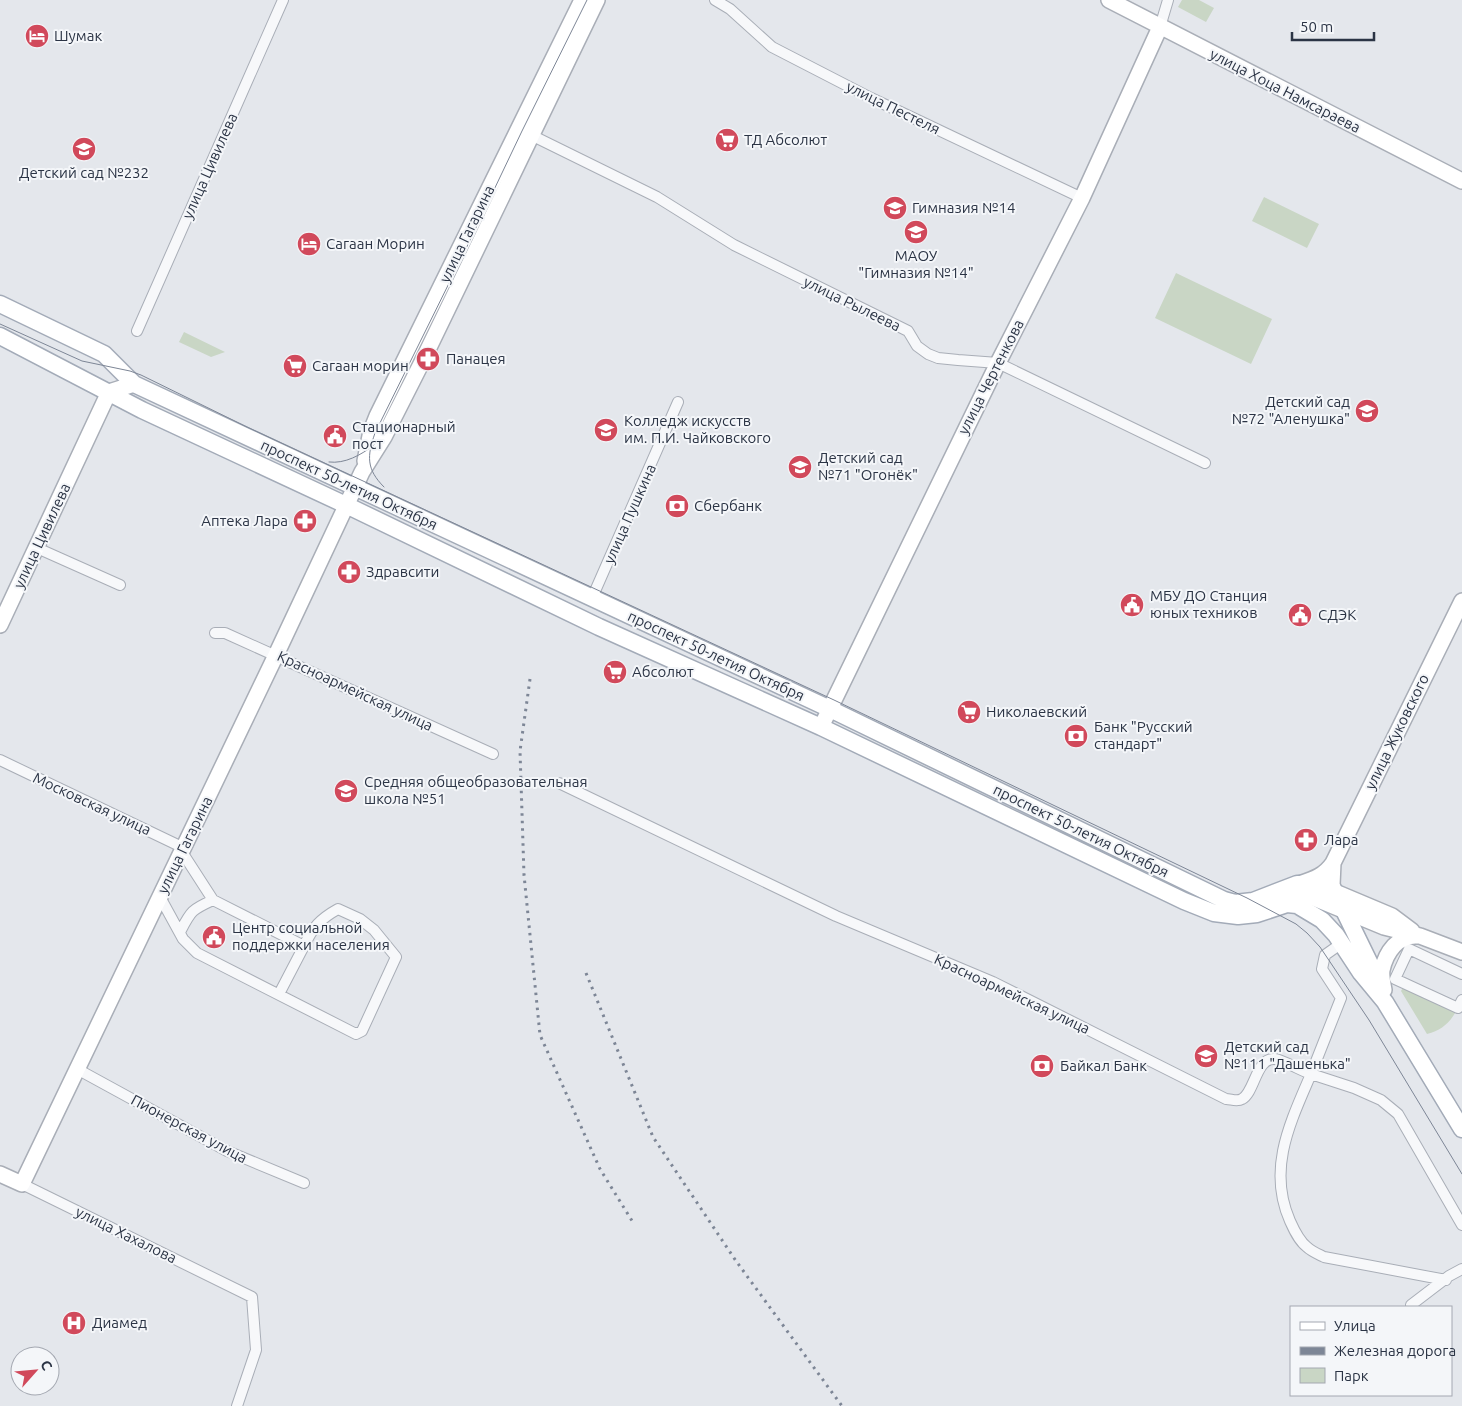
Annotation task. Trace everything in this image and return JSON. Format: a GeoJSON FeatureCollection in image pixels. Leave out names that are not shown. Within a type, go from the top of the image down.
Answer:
{"type":"FeatureCollection","features":[{"type":"Feature","properties":{"kind":"main road","name":"проспект 50-летия Октября"},"geometry":{"type":"LineString","coordinates":[[0,304],[104,354],[134,384],[830,709],[1224,900],[1235,903],[1253,901],[1297,884],[1312,884],[1334,892],[1374,972],[1386,1002],[1462,1129]]}},
{"type":"Feature","properties":{"kind":"main road","name":"проспект 50-летия Октября"},"geometry":{"type":"LineString","coordinates":[[0,336],[142,410],[348,506],[599,627],[822,727],[1184,902],[1214,913],[1238,916],[1258,914],[1287,904],[1304,908],[1322,920],[1342,943],[1361,973],[1386,1002]]}},
{"type":"Feature","properties":{"kind":"street","name":"улица Цивилева"},"geometry":{"type":"LineString","coordinates":[[137,331],[283,0]]}},
{"type":"Feature","properties":{"kind":"street","name":"улица Гагарина"},"geometry":{"type":"LineString","coordinates":[[22,1184],[348,506],[362,472],[371,432],[378,416],[582,0]]}},
{"type":"Feature","properties":{"kind":"street","name":"улица Гагарина"},"geometry":{"type":"LineString","coordinates":[[362,472],[384,437],[597,0]]}},
{"type":"Feature","properties":{"kind":"street","name":"улица Пестеля"},"geometry":{"type":"LineString","coordinates":[[716,0],[730,9],[772,47],[871,98],[1082,198]]}},
{"type":"Feature","properties":{"kind":"street","name":"улица Хоца Намсараева"},"geometry":{"type":"LineString","coordinates":[[1109,0],[1462,181]]}},
{"type":"Feature","properties":{"kind":"street"},"geometry":{"type":"LineString","coordinates":[[1160,27],[1168,0]]}},
{"type":"Feature","properties":{"kind":"street","name":"улица Чертенкова"},"geometry":{"type":"LineString","coordinates":[[822,727],[998,363],[1082,198],[1160,27]]}},
{"type":"Feature","properties":{"kind":"street","name":"улица Рылеева"},"geometry":{"type":"LineString","coordinates":[[531,135],[657,197],[734,245],[908,331],[917,346],[928,354],[938,358],[998,363],[1204,463]]}},
{"type":"Feature","properties":{"kind":"street"},"geometry":{"type":"LineString","coordinates":[[109,392],[134,384]]}},
{"type":"Feature","properties":{"kind":"street","name":"улица Цивилева"},"geometry":{"type":"LineString","coordinates":[[0,626],[109,392]]}},
{"type":"Feature","properties":{"kind":"street","name":"улица Пушкина"},"geometry":{"type":"LineString","coordinates":[[592,598],[678,402]]}},
{"type":"Feature","properties":{"kind":"street"},"geometry":{"type":"LineString","coordinates":[[37,548],[120,585]]}},
{"type":"Feature","properties":{"kind":"street","name":"улица Жуковского"},"geometry":{"type":"LineString","coordinates":[[1333,863],[1462,601]]}},
{"type":"Feature","properties":{"kind":"street","name":"Красноармейская улица"},"geometry":{"type":"LineString","coordinates":[[215,633],[225,633],[276,655],[493,754]]}},
{"type":"Feature","properties":{"kind":"street","name":"Московская улица"},"geometry":{"type":"LineString","coordinates":[[0,760],[183,850]]}},
{"type":"Feature","properties":{"kind":"street","name":"Красноармейская улица"},"geometry":{"type":"LineString","coordinates":[[560,783],[836,916],[993,982],[1226,1098],[1237,1101],[1243,1099],[1260,1068],[1265,1062],[1274,1059],[1311,1074]]}},
{"type":"Feature","properties":{"kind":"street"},"geometry":{"type":"LineString","coordinates":[[183,850],[213,900],[304,946]]}},
{"type":"Feature","properties":{"kind":"street"},"geometry":{"type":"LineString","coordinates":[[1297,884],[1320,877],[1327,872],[1333,863]]}},
{"type":"Feature","properties":{"kind":"street"},"geometry":{"type":"LineString","coordinates":[[1333,863],[1332,885],[1334,892],[1392,916],[1420,936]]}},
{"type":"Feature","properties":{"kind":"street"},"geometry":{"type":"LineString","coordinates":[[1277,907],[1301,896],[1309,896],[1384,927],[1420,936],[1462,952]]}},
{"type":"Feature","properties":{"kind":"street"},"geometry":{"type":"LineString","coordinates":[[160,898],[183,939],[197,953],[356,1034],[360,1034],[396,957],[374,930],[360,919],[338,909],[323,917],[312,931],[279,994]]}},
{"type":"Feature","properties":{"kind":"street"},"geometry":{"type":"LineString","coordinates":[[180,932],[194,909],[213,900]]}},
{"type":"Feature","properties":{"kind":"street"},"geometry":{"type":"LineString","coordinates":[[1386,1002],[1382,972],[1387,954],[1395,944],[1404,938],[1420,936]]}},
{"type":"Feature","properties":{"kind":"street"},"geometry":{"type":"LineString","coordinates":[[1342,943],[1325,955],[1322,969],[1341,998],[1288,1129],[1280,1167],[1279,1183],[1285,1210],[1299,1238],[1307,1248],[1324,1257],[1446,1280]]}},
{"type":"Feature","properties":{"kind":"street"},"geometry":{"type":"LineString","coordinates":[[1462,974],[1409,949],[1395,979],[1458,1008],[1462,1000]]}},
{"type":"Feature","properties":{"kind":"street","name":"Пионерская улица"},"geometry":{"type":"LineString","coordinates":[[77,1069],[227,1151],[304,1183]]}},
{"type":"Feature","properties":{"kind":"street"},"geometry":{"type":"LineString","coordinates":[[1311,1074],[1354,1088],[1381,1100],[1398,1114],[1462,1224]]}},
{"type":"Feature","properties":{"kind":"street","name":"улица Хахалова"},"geometry":{"type":"LineString","coordinates":[[0,1174],[252,1296],[256,1350],[237,1406]]}},
{"type":"Feature","properties":{"kind":"street"},"geometry":{"type":"LineString","coordinates":[[1411,1305],[1462,1269]]}},
{"type":"Feature","properties":{"kind":"green space"},"geometry":{"type":"Polygon","coordinates":[[[1182,0],[1199,0],[1214,8],[1206,22],[1178,7],[1182,0]]]}},
{"type":"Feature","properties":{"kind":"green space"},"geometry":{"type":"Polygon","coordinates":[[[1264,197],[1319,224],[1307,248],[1252,221],[1264,197]]]}},
{"type":"Feature","properties":{"kind":"green space"},"geometry":{"type":"Polygon","coordinates":[[[1176,273],[1272,319],[1251,364],[1155,318],[1176,273]]]}},
{"type":"Feature","properties":{"kind":"green space"},"geometry":{"type":"Polygon","coordinates":[[[184,332],[225,352],[211,357],[179,342],[184,332]]]}},
{"type":"Feature","properties":{"kind":"green space"},"geometry":{"type":"Polygon","coordinates":[[[1405,984],[1458,1008],[1445,1025],[1427,1034],[1401,991],[1405,984]]]}},
{"type":"Feature","properties":{"kind":"tram line"},"geometry":{"type":"LineString","coordinates":[[384,487],[371,468],[370,449],[375,433],[587,0]]}},
{"type":"Feature","properties":{"kind":"tram line"},"geometry":{"type":"LineString","coordinates":[[0,324],[82,361],[141,375],[247,427],[834,700],[1247,898],[1296,924],[1320,947],[1369,1020],[1462,1174]]}},
{"type":"Feature","properties":{"kind":"tram line"},"geometry":{"type":"LineString","coordinates":[[329,462],[341,462],[353,458],[374,445]]}},
{"type":"Feature","properties":{"kind":"railway"},"geometry":{"type":"LineString","coordinates":[[530,679],[520,751],[524,875],[540,1035],[600,1169],[634,1224]]}},
{"type":"Feature","properties":{"kind":"railway"},"geometry":{"type":"LineString","coordinates":[[586,973],[653,1137],[736,1261],[842,1406]]}},
{"type":"Feature","properties":{"kind":"place","name":"Шумак"},"geometry":{"type":"Point","coordinates":[37,36]}},
{"type":"Feature","properties":{"kind":"place","name":"ТД Абсолют"},"geometry":{"type":"Point","coordinates":[727,140]}},
{"type":"Feature","properties":{"kind":"place","name":"Детский сад №232"},"geometry":{"type":"Point","coordinates":[84,149]}},
{"type":"Feature","properties":{"kind":"place","name":"Гимназия №14"},"geometry":{"type":"Point","coordinates":[895,208]}},
{"type":"Feature","properties":{"kind":"place","name":"МАОУ \"Гимназия №14\""},"geometry":{"type":"Point","coordinates":[916,232]}},
{"type":"Feature","properties":{"kind":"place","name":"Сагаан Морин"},"geometry":{"type":"Point","coordinates":[309,244]}},
{"type":"Feature","properties":{"kind":"place","name":"Панацея"},"geometry":{"type":"Point","coordinates":[428,359]}},
{"type":"Feature","properties":{"kind":"place","name":"Сагаан морин"},"geometry":{"type":"Point","coordinates":[295,366]}},
{"type":"Feature","properties":{"kind":"place","name":"Детский сад №72 \"Аленушка\""},"geometry":{"type":"Point","coordinates":[1367,411]}},
{"type":"Feature","properties":{"kind":"place","name":"Колледж искусств им. П.И. Чайковского"},"geometry":{"type":"Point","coordinates":[606,430]}},
{"type":"Feature","properties":{"kind":"place","name":"Стационарный пост"},"geometry":{"type":"Point","coordinates":[335,436]}},
{"type":"Feature","properties":{"kind":"place","name":"Детский сад №71 \"Огонёк\""},"geometry":{"type":"Point","coordinates":[800,467]}},
{"type":"Feature","properties":{"kind":"place","name":"Сбербанк"},"geometry":{"type":"Point","coordinates":[677,506]}},
{"type":"Feature","properties":{"kind":"place","name":"Аптека Лара"},"geometry":{"type":"Point","coordinates":[305,521]}},
{"type":"Feature","properties":{"kind":"place","name":"Здравсити"},"geometry":{"type":"Point","coordinates":[349,572]}},
{"type":"Feature","properties":{"kind":"place","name":"МБУ ДО Станция юных техников"},"geometry":{"type":"Point","coordinates":[1132,605]}},
{"type":"Feature","properties":{"kind":"place","name":"СДЭК"},"geometry":{"type":"Point","coordinates":[1300,615]}},
{"type":"Feature","properties":{"kind":"place","name":"Абсолют"},"geometry":{"type":"Point","coordinates":[615,672]}},
{"type":"Feature","properties":{"kind":"place","name":"Николаевский"},"geometry":{"type":"Point","coordinates":[969,712]}},
{"type":"Feature","properties":{"kind":"place","name":"Банк \"Русский стандарт\""},"geometry":{"type":"Point","coordinates":[1076,736]}},
{"type":"Feature","properties":{"kind":"place","name":"Средняя общеобразовательная школа №51"},"geometry":{"type":"Point","coordinates":[346,791]}},
{"type":"Feature","properties":{"kind":"place","name":"Лара"},"geometry":{"type":"Point","coordinates":[1306,840]}},
{"type":"Feature","properties":{"kind":"place","name":"Центр социальной поддержки населения"},"geometry":{"type":"Point","coordinates":[214,937]}},
{"type":"Feature","properties":{"kind":"place","name":"Детский сад №111 \"Дашенька\""},"geometry":{"type":"Point","coordinates":[1206,1056]}},
{"type":"Feature","properties":{"kind":"place","name":"Байкал Банк"},"geometry":{"type":"Point","coordinates":[1042,1066]}},
{"type":"Feature","properties":{"kind":"place","name":"Диамед"},"geometry":{"type":"Point","coordinates":[74,1323]}}]}
